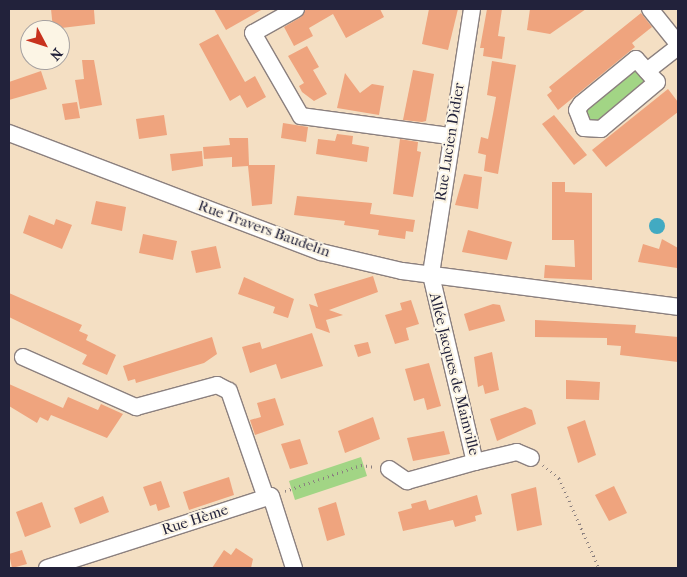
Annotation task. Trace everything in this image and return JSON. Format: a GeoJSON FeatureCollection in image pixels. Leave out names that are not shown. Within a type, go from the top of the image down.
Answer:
{"type":"FeatureCollection","features":[{"type":"Feature","properties":{"kind":"street","name":"Rue Lucien Didier"},"geometry":{"type":"LineString","coordinates":[[431,275],[449,136],[472,9]]}},
{"type":"Feature","properties":{"kind":"street"},"geometry":{"type":"LineString","coordinates":[[647,71],[678,46],[650,9]]}},
{"type":"Feature","properties":{"kind":"street"},"geometry":{"type":"LineString","coordinates":[[289,11],[253,33],[301,116],[449,136]]}},
{"type":"Feature","properties":{"kind":"street"},"geometry":{"type":"LineString","coordinates":[[636,59],[647,71],[657,82],[601,129],[584,128],[577,110],[580,104],[636,59]]}},
{"type":"Feature","properties":{"kind":"street","name":"Rue Travers Baudelin"},"geometry":{"type":"LineString","coordinates":[[9,133],[321,252],[431,275],[678,307]]}},
{"type":"Feature","properties":{"kind":"street","name":"Allée Jacques de Mainville"},"geometry":{"type":"LineString","coordinates":[[431,275],[475,462],[517,452],[531,458]]}},
{"type":"Feature","properties":{"kind":"street"},"geometry":{"type":"LineString","coordinates":[[23,357],[136,407],[217,385],[229,390],[294,568]]}},
{"type":"Feature","properties":{"kind":"street"},"geometry":{"type":"LineString","coordinates":[[388,469],[407,481],[475,462]]}},
{"type":"Feature","properties":{"kind":"street","name":"Rue Hème"},"geometry":{"type":"LineString","coordinates":[[47,568],[268,497]]}},
{"type":"Feature","properties":{"kind":"path"},"geometry":{"type":"LineString","coordinates":[[531,458],[559,478],[599,568]]}},
{"type":"Feature","properties":{"kind":"path"},"geometry":{"type":"LineString","coordinates":[[268,497],[361,465],[388,469]]}},
{"type":"Feature","properties":{"kind":"green space"},"geometry":{"type":"Polygon","coordinates":[[[635,62],[652,82],[595,123],[587,121],[584,105],[635,62]]]}},
{"type":"Feature","properties":{"kind":"green space"},"geometry":{"type":"Polygon","coordinates":[[[361,457],[367,476],[295,500],[289,481],[361,457]]]}},
{"type":"Feature","properties":{"kind":"water"},"geometry":{"type":"Polygon","coordinates":[[[654,218],[660,218],[665,223],[663,232],[654,234],[649,229],[649,223],[654,218]]]}},
{"type":"Feature","properties":{"kind":"building"},"geometry":{"type":"Polygon","coordinates":[[[51,9],[94,10],[95,24],[70,27],[70,20],[52,20],[51,9]]]}},
{"type":"Feature","properties":{"kind":"building"},"geometry":{"type":"Polygon","coordinates":[[[214,9],[263,9],[226,30],[214,9]]]}},
{"type":"Feature","properties":{"kind":"building"},"geometry":{"type":"Polygon","coordinates":[[[306,9],[380,9],[384,17],[346,38],[333,14],[309,28],[313,36],[294,46],[284,27],[301,17],[306,9]]]}},
{"type":"Feature","properties":{"kind":"building"},"geometry":{"type":"Polygon","coordinates":[[[429,9],[458,9],[448,50],[422,44],[429,9]]]}},
{"type":"Feature","properties":{"kind":"building"},"geometry":{"type":"Polygon","coordinates":[[[487,9],[502,9],[498,36],[505,37],[502,59],[483,56],[484,48],[480,48],[487,9]]]}},
{"type":"Feature","properties":{"kind":"building"},"geometry":{"type":"Polygon","coordinates":[[[530,9],[586,9],[550,34],[527,30],[530,9]]]}},
{"type":"Feature","properties":{"kind":"building"},"geometry":{"type":"Polygon","coordinates":[[[641,13],[652,27],[632,43],[635,47],[558,110],[547,95],[552,91],[549,87],[641,13]]]}},
{"type":"Feature","properties":{"kind":"building"},"geometry":{"type":"Polygon","coordinates":[[[218,34],[245,82],[255,76],[266,97],[247,108],[240,95],[230,101],[199,44],[218,34]]]}},
{"type":"Feature","properties":{"kind":"building"},"geometry":{"type":"Polygon","coordinates":[[[307,46],[319,67],[313,70],[327,94],[314,101],[302,92],[299,86],[304,83],[288,56],[307,46]]]}},
{"type":"Feature","properties":{"kind":"building"},"geometry":{"type":"Polygon","coordinates":[[[82,60],[94,60],[102,105],[80,109],[75,80],[84,79],[82,60]]]}},
{"type":"Feature","properties":{"kind":"building"},"geometry":{"type":"Polygon","coordinates":[[[492,61],[516,65],[498,174],[484,171],[486,155],[478,153],[481,137],[488,139],[496,97],[487,95],[492,61]]]}},
{"type":"Feature","properties":{"kind":"building"},"geometry":{"type":"Polygon","coordinates":[[[413,70],[434,74],[426,121],[422,122],[403,120],[413,70]]]}},
{"type":"Feature","properties":{"kind":"building"},"geometry":{"type":"Polygon","coordinates":[[[41,71],[47,89],[9,100],[9,82],[41,71]]]}},
{"type":"Feature","properties":{"kind":"building"},"geometry":{"type":"Polygon","coordinates":[[[345,73],[360,93],[372,84],[384,86],[379,115],[337,108],[345,73]]]}},
{"type":"Feature","properties":{"kind":"building"},"geometry":{"type":"Polygon","coordinates":[[[668,89],[678,102],[678,112],[606,167],[592,150],[668,89]]]}},
{"type":"Feature","properties":{"kind":"building"},"geometry":{"type":"Polygon","coordinates":[[[77,102],[80,118],[65,120],[62,104],[77,102]]]}},
{"type":"Feature","properties":{"kind":"building"},"geometry":{"type":"Polygon","coordinates":[[[164,115],[167,135],[139,139],[136,119],[164,115]]]}},
{"type":"Feature","properties":{"kind":"building"},"geometry":{"type":"Polygon","coordinates":[[[554,115],[587,155],[574,165],[542,124],[554,115]]]}},
{"type":"Feature","properties":{"kind":"building"},"geometry":{"type":"Polygon","coordinates":[[[283,123],[308,127],[306,142],[281,138],[283,123]]]}},
{"type":"Feature","properties":{"kind":"building"},"geometry":{"type":"Polygon","coordinates":[[[337,134],[353,136],[352,144],[369,147],[367,162],[316,154],[318,139],[335,141],[337,134]]]}},
{"type":"Feature","properties":{"kind":"building"},"geometry":{"type":"Polygon","coordinates":[[[229,138],[248,138],[249,165],[275,165],[272,204],[252,206],[248,166],[232,167],[232,157],[204,159],[203,147],[230,145],[229,138]]]}},
{"type":"Feature","properties":{"kind":"building"},"geometry":{"type":"Polygon","coordinates":[[[400,139],[418,142],[417,151],[421,152],[413,197],[393,194],[400,139]]]}},
{"type":"Feature","properties":{"kind":"building"},"geometry":{"type":"Polygon","coordinates":[[[202,151],[203,166],[172,171],[170,154],[202,151]]]}},
{"type":"Feature","properties":{"kind":"building"},"geometry":{"type":"Polygon","coordinates":[[[464,174],[482,177],[478,209],[455,205],[464,174]]]}},
{"type":"Feature","properties":{"kind":"building"},"geometry":{"type":"Polygon","coordinates":[[[552,182],[565,182],[565,192],[592,193],[592,280],[544,278],[545,265],[575,267],[574,240],[552,240],[552,182]]]}},
{"type":"Feature","properties":{"kind":"building"},"geometry":{"type":"Polygon","coordinates":[[[297,196],[372,203],[370,214],[415,220],[413,232],[406,231],[405,239],[378,235],[379,230],[344,225],[345,221],[294,215],[297,196]]]}},
{"type":"Feature","properties":{"kind":"building"},"geometry":{"type":"Polygon","coordinates":[[[96,201],[126,207],[122,231],[91,224],[96,201]]]}},
{"type":"Feature","properties":{"kind":"building"},"geometry":{"type":"Polygon","coordinates":[[[29,215],[54,225],[56,219],[72,225],[62,249],[23,233],[29,215]]]}},
{"type":"Feature","properties":{"kind":"building"},"geometry":{"type":"Polygon","coordinates":[[[468,230],[512,242],[507,260],[462,252],[468,230]]]}},
{"type":"Feature","properties":{"kind":"building"},"geometry":{"type":"Polygon","coordinates":[[[143,234],[177,241],[173,260],[139,253],[143,234]]]}},
{"type":"Feature","properties":{"kind":"building"},"geometry":{"type":"Polygon","coordinates":[[[662,239],[678,248],[677,268],[638,262],[643,244],[659,249],[662,239]]]}},
{"type":"Feature","properties":{"kind":"building"},"geometry":{"type":"Polygon","coordinates":[[[216,246],[221,268],[196,273],[191,251],[216,246]]]}},
{"type":"Feature","properties":{"kind":"building"},"geometry":{"type":"Polygon","coordinates":[[[373,276],[378,292],[329,310],[343,315],[326,320],[330,333],[316,328],[309,304],[318,307],[314,294],[373,276]]]}},
{"type":"Feature","properties":{"kind":"building"},"geometry":{"type":"Polygon","coordinates":[[[244,277],[294,299],[288,318],[273,313],[275,307],[238,294],[244,277]]]}},
{"type":"Feature","properties":{"kind":"building"},"geometry":{"type":"Polygon","coordinates":[[[9,293],[82,325],[79,331],[88,335],[86,340],[116,355],[107,375],[82,364],[87,355],[9,317],[9,293]]]}},
{"type":"Feature","properties":{"kind":"building"},"geometry":{"type":"Polygon","coordinates":[[[411,300],[419,324],[406,328],[409,340],[395,344],[385,315],[402,310],[400,303],[411,300]]]}},
{"type":"Feature","properties":{"kind":"building"},"geometry":{"type":"Polygon","coordinates":[[[493,304],[500,305],[505,321],[469,331],[464,314],[493,304]]]}},
{"type":"Feature","properties":{"kind":"building"},"geometry":{"type":"Polygon","coordinates":[[[535,320],[636,325],[635,333],[678,337],[678,362],[620,355],[621,346],[607,345],[607,338],[535,337],[535,320]]]}},
{"type":"Feature","properties":{"kind":"building"},"geometry":{"type":"Polygon","coordinates":[[[312,333],[323,366],[281,379],[276,364],[250,373],[242,347],[260,342],[262,349],[312,333]]]}},
{"type":"Feature","properties":{"kind":"building"},"geometry":{"type":"Polygon","coordinates":[[[212,337],[217,354],[204,363],[136,383],[135,379],[128,381],[123,366],[212,337]]]}},
{"type":"Feature","properties":{"kind":"building"},"geometry":{"type":"Polygon","coordinates":[[[368,342],[371,353],[358,357],[354,345],[368,342]]]}},
{"type":"Feature","properties":{"kind":"building"},"geometry":{"type":"Polygon","coordinates":[[[492,352],[499,390],[485,394],[483,385],[478,387],[474,357],[492,352]]]}},
{"type":"Feature","properties":{"kind":"building"},"geometry":{"type":"Polygon","coordinates":[[[429,363],[441,406],[427,410],[424,398],[414,401],[405,369],[429,363]]]}},
{"type":"Feature","properties":{"kind":"building"},"geometry":{"type":"Polygon","coordinates":[[[566,380],[600,382],[599,400],[566,399],[566,380]]]}},
{"type":"Feature","properties":{"kind":"building"},"geometry":{"type":"Polygon","coordinates":[[[9,384],[63,408],[68,397],[98,410],[101,404],[123,414],[107,438],[51,415],[48,421],[40,417],[37,423],[9,406],[9,384]]]}},
{"type":"Feature","properties":{"kind":"building"},"geometry":{"type":"Polygon","coordinates":[[[275,398],[284,425],[255,435],[250,420],[261,417],[257,403],[275,398]]]}},
{"type":"Feature","properties":{"kind":"building"},"geometry":{"type":"Polygon","coordinates":[[[525,407],[532,410],[536,424],[497,441],[490,419],[525,407]]]}},
{"type":"Feature","properties":{"kind":"building"},"geometry":{"type":"Polygon","coordinates":[[[373,417],[380,439],[345,453],[338,431],[373,417]]]}},
{"type":"Feature","properties":{"kind":"building"},"geometry":{"type":"Polygon","coordinates":[[[585,420],[596,455],[578,463],[567,427],[585,420]]]}},
{"type":"Feature","properties":{"kind":"building"},"geometry":{"type":"Polygon","coordinates":[[[444,431],[450,454],[413,461],[407,438],[444,431]]]}},
{"type":"Feature","properties":{"kind":"building"},"geometry":{"type":"Polygon","coordinates":[[[300,439],[308,464],[290,469],[281,444],[300,439]]]}},
{"type":"Feature","properties":{"kind":"building"},"geometry":{"type":"Polygon","coordinates":[[[229,477],[234,495],[189,510],[183,492],[229,477]]]}},
{"type":"Feature","properties":{"kind":"building"},"geometry":{"type":"Polygon","coordinates":[[[161,481],[170,507],[158,511],[156,504],[150,506],[143,487],[161,481]]]}},
{"type":"Feature","properties":{"kind":"building"},"geometry":{"type":"Polygon","coordinates":[[[614,486],[627,513],[609,521],[595,495],[614,486]]]}},
{"type":"Feature","properties":{"kind":"building"},"geometry":{"type":"Polygon","coordinates":[[[536,487],[542,525],[517,531],[511,494],[536,487]]]}},
{"type":"Feature","properties":{"kind":"building"},"geometry":{"type":"Polygon","coordinates":[[[477,495],[482,514],[475,516],[476,521],[455,527],[453,520],[403,531],[398,512],[412,508],[411,504],[426,500],[429,510],[477,495]]]}},
{"type":"Feature","properties":{"kind":"building"},"geometry":{"type":"Polygon","coordinates":[[[103,496],[109,512],[80,524],[74,508],[103,496]]]}},
{"type":"Feature","properties":{"kind":"building"},"geometry":{"type":"Polygon","coordinates":[[[42,502],[51,527],[25,537],[16,512],[42,502]]]}},
{"type":"Feature","properties":{"kind":"building"},"geometry":{"type":"Polygon","coordinates":[[[336,502],[345,535],[327,541],[318,508],[336,502]]]}},
{"type":"Feature","properties":{"kind":"building"},"geometry":{"type":"Polygon","coordinates":[[[236,548],[253,559],[251,568],[212,568],[224,550],[231,555],[236,548]]]}},
{"type":"Feature","properties":{"kind":"building"},"geometry":{"type":"Polygon","coordinates":[[[22,550],[27,564],[12,568],[9,554],[22,550]]]}}]}
